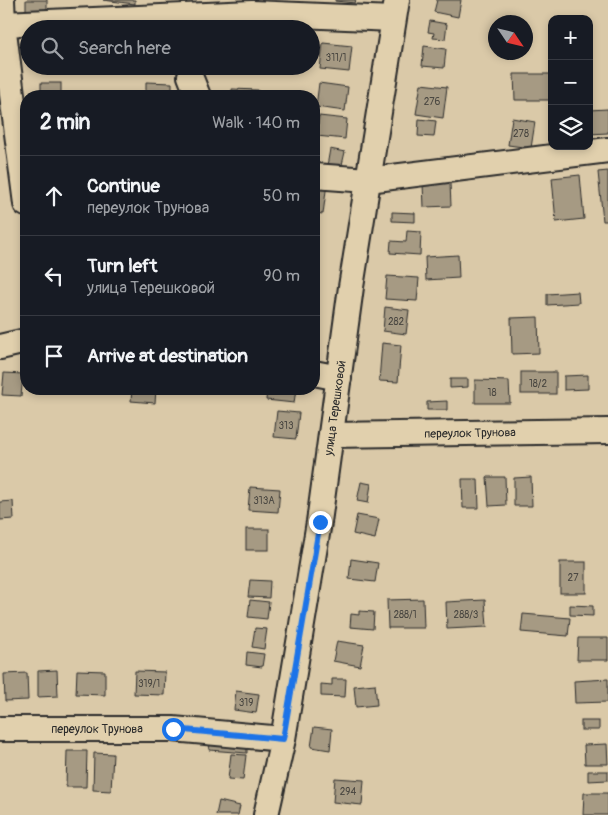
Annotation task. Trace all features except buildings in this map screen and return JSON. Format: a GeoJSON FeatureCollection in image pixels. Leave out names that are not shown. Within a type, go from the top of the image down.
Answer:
{"type":"FeatureCollection","features":[{"type":"Feature","properties":{"kind":"street"},"geometry":{"type":"LineString","coordinates":[[2,0],[3,24],[20,157]]}},
{"type":"Feature","properties":{"kind":"street"},"geometry":{"type":"LineString","coordinates":[[103,20],[395,10]]}},
{"type":"Feature","properties":{"kind":"street","name":"улица Терешковой"},"geometry":{"type":"LineString","coordinates":[[266,815],[283,739],[320,522],[368,180],[395,10]]}},
{"type":"Feature","properties":{"kind":"street"},"geometry":{"type":"LineString","coordinates":[[3,24],[20,23]]}},
{"type":"Feature","properties":{"kind":"street"},"geometry":{"type":"LineString","coordinates":[[320,176],[368,180],[608,150]]}},
{"type":"Feature","properties":{"kind":"street"},"geometry":{"type":"LineString","coordinates":[[0,347],[20,342]]}},
{"type":"Feature","properties":{"kind":"street"},"geometry":{"type":"LineString","coordinates":[[320,374],[339,378]]}},
{"type":"Feature","properties":{"kind":"street","name":"переулок Трунова"},"geometry":{"type":"LineString","coordinates":[[332,435],[608,431]]}},
{"type":"Feature","properties":{"kind":"street","name":"переулок Трунова"},"geometry":{"type":"LineString","coordinates":[[0,729],[173,729],[283,739]]}},
{"type":"Feature","properties":{"kind":"route"},"geometry":{"type":"LineString","coordinates":[[173,729],[283,739],[320,522]]}}]}
